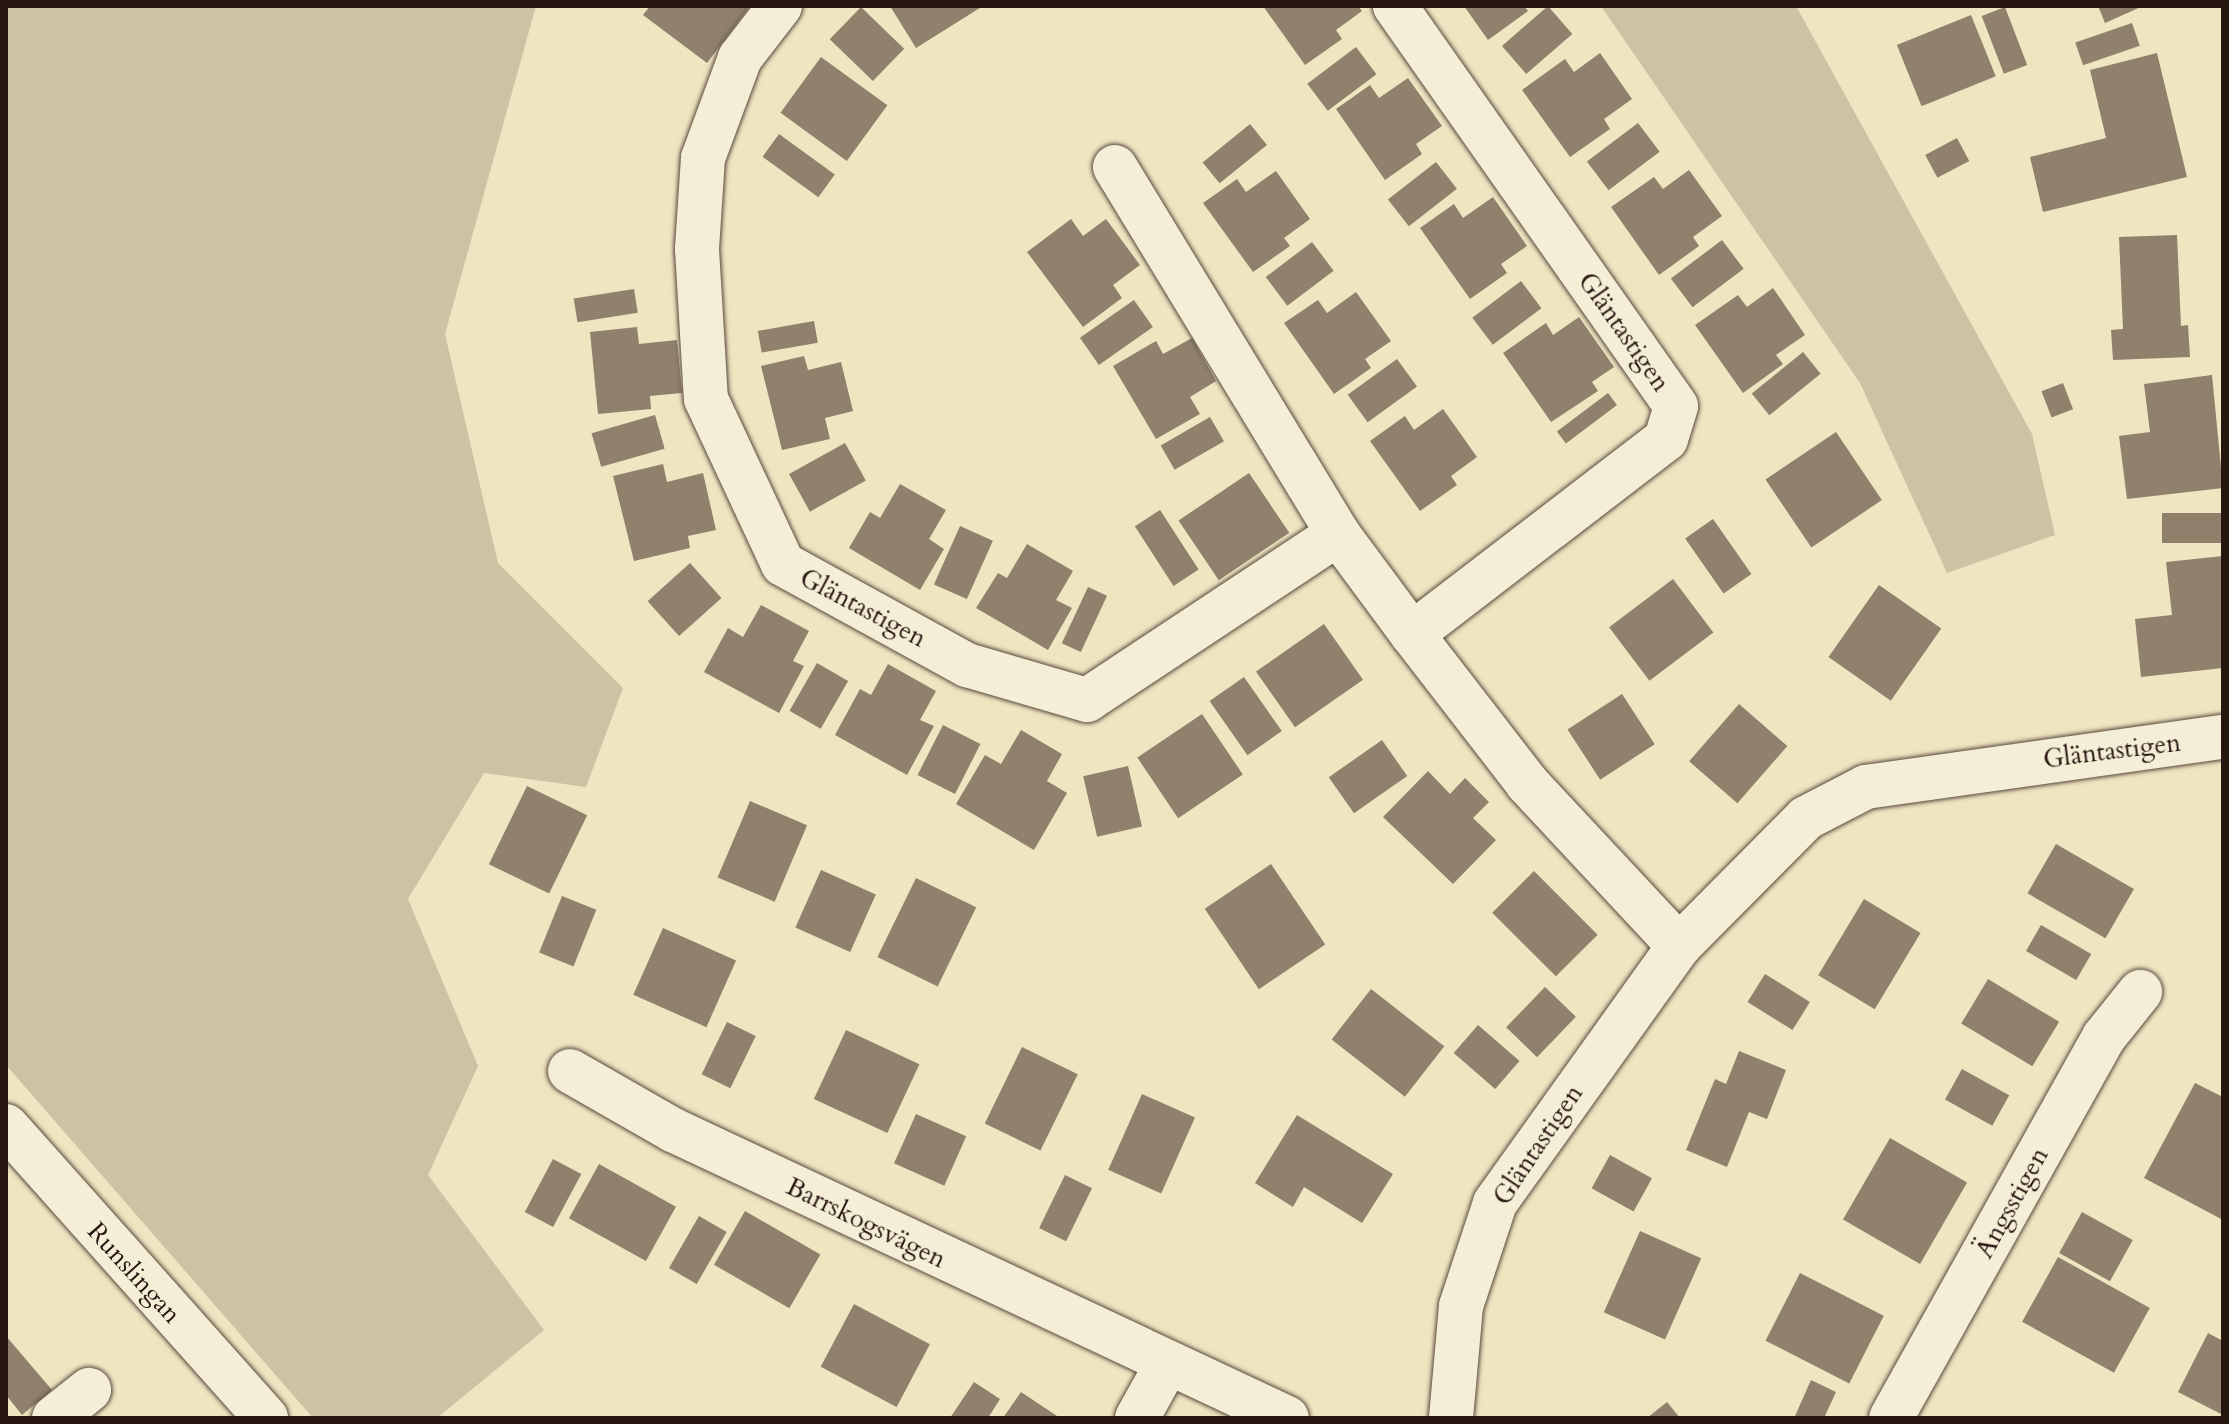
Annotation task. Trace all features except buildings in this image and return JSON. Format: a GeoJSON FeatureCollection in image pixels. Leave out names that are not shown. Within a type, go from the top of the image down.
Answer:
{"type":"FeatureCollection","features":[{"type":"Feature","properties":{"kind":"street","name":"Gläntastigen"},"geometry":{"type":"LineString","coordinates":[[780,6],[740,58],[703,158],[697,249],[706,399],[783,564],[967,665],[1087,700],[1338,534]]}},
{"type":"Feature","properties":{"kind":"street","name":"Gläntastigen"},"geometry":{"type":"LineString","coordinates":[[1395,6],[1676,406],[1666,439],[1412,634]]}},
{"type":"Feature","properties":{"kind":"street"},"geometry":{"type":"LineString","coordinates":[[1115,167],[1338,534],[1527,783],[1679,946]]}},
{"type":"Feature","properties":{"kind":"street","name":"Gläntastigen"},"geometry":{"type":"LineString","coordinates":[[1451,1418],[1461,1306],[1495,1203],[1679,946],[1806,818],[1866,787],[2223,737]]}},
{"type":"Feature","properties":{"kind":"street","name":"Ängsstigen"},"geometry":{"type":"LineString","coordinates":[[1891,1418],[2104,1037],[2140,992]]}},
{"type":"Feature","properties":{"kind":"street","name":"Barrskogsvägen"},"geometry":{"type":"LineString","coordinates":[[570,1071],[673,1130],[1166,1366],[1287,1418]]}},
{"type":"Feature","properties":{"kind":"street","name":"Runslingan"},"geometry":{"type":"LineString","coordinates":[[6,1126],[266,1418]]}},
{"type":"Feature","properties":{"kind":"street"},"geometry":{"type":"LineString","coordinates":[[1137,1418],[1166,1366]]}},
{"type":"Feature","properties":{"kind":"street"},"geometry":{"type":"LineString","coordinates":[[54,1418],[89,1390]]}},
{"type":"Feature","properties":{"kind":"shaded area"},"geometry":{"type":"Polygon","coordinates":[[[6,6],[536,6],[445,334],[498,563],[623,688],[586,787],[484,773],[408,899],[478,1066],[428,1175],[544,1330],[437,1418],[313,1418],[6,1065],[6,6]]]}},
{"type":"Feature","properties":{"kind":"shaded area"},"geometry":{"type":"Polygon","coordinates":[[[1601,6],[1796,6],[2032,434],[2055,535],[1947,573],[1860,383],[1601,6]]]}}]}
